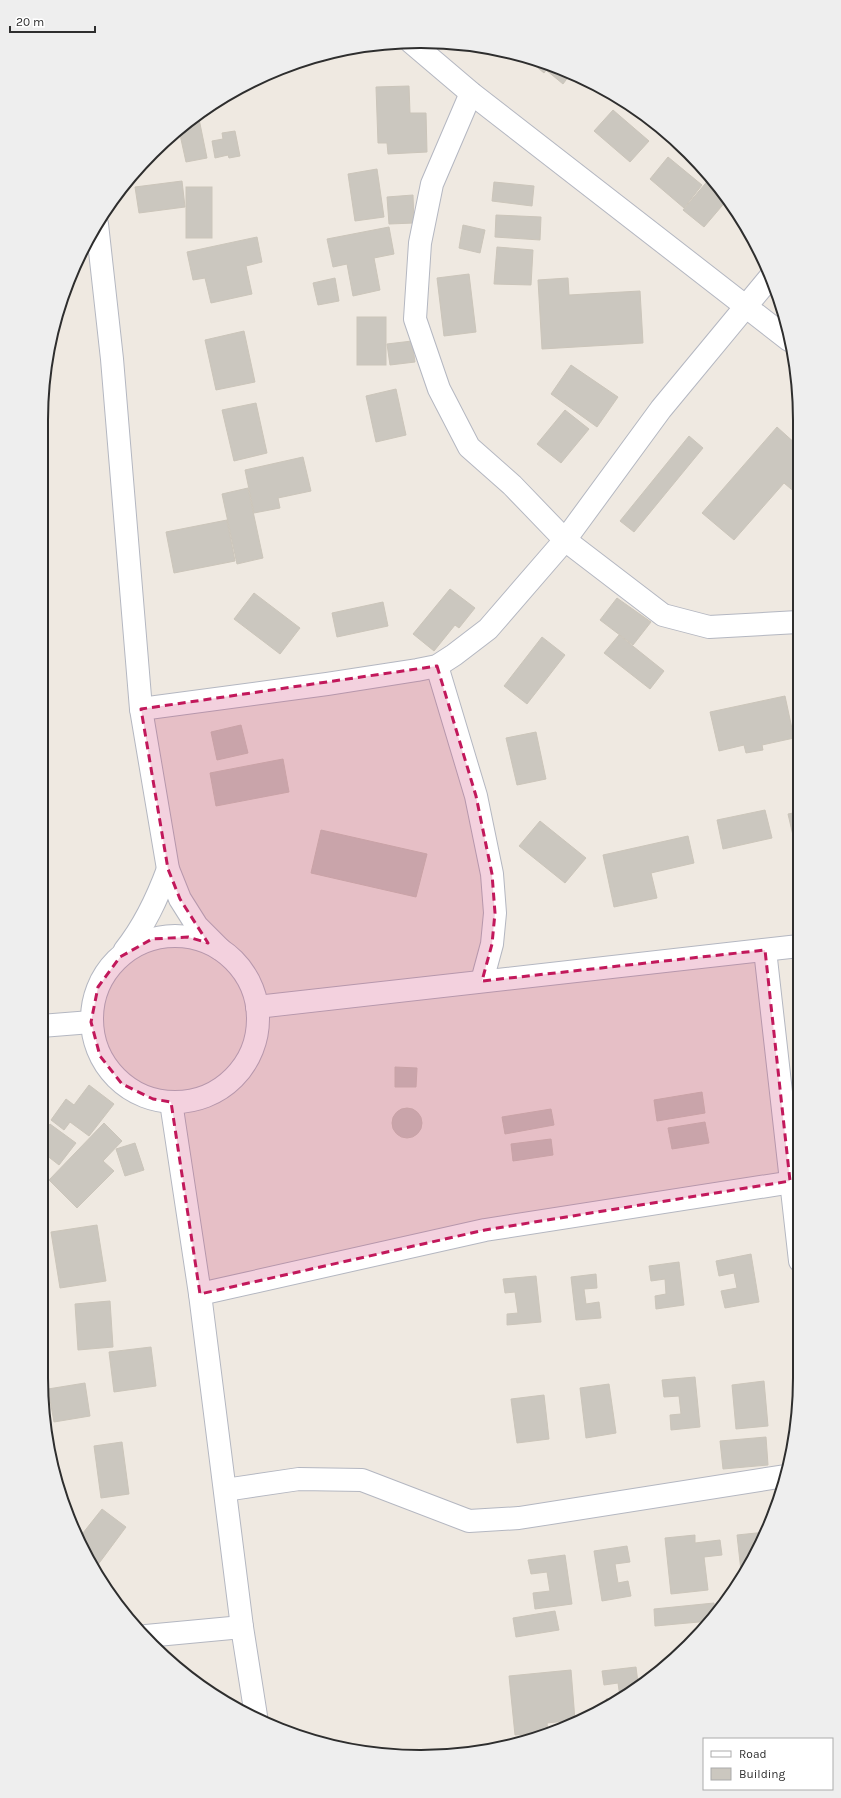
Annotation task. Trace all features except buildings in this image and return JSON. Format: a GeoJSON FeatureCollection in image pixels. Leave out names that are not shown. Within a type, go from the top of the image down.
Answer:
{"type":"FeatureCollection","features":[{"type":"Feature","properties":{"kind":"street"},"geometry":{"type":"LineString","coordinates":[[418,48],[471,94],[783,336]]}},
{"type":"Feature","properties":{"kind":"street"},"geometry":{"type":"LineString","coordinates":[[471,94],[432,184],[420,242],[415,319],[439,389],[469,447],[512,485],[565,540],[663,615],[709,627],[793,622]]}},
{"type":"Feature","properties":{"kind":"street"},"geometry":{"type":"LineString","coordinates":[[99,233],[112,359],[141,709],[168,869],[180,899],[198,926],[220,950],[234,961],[245,974],[253,990],[257,1007],[258,1028],[253,1048],[243,1066],[229,1082],[212,1094],[192,1100],[171,1102],[154,1099],[137,1093],[122,1084],[110,1071],[100,1056],[94,1040],[91,1022],[93,1004],[98,987],[107,971],[120,957],[140,930],[156,900],[168,869]]}},
{"type":"Feature","properties":{"kind":"street"},"geometry":{"type":"LineString","coordinates":[[141,709],[327,684],[436,666],[454,655],[488,629],[565,540],[662,409],[766,282]]}},
{"type":"Feature","properties":{"kind":"street"},"geometry":{"type":"LineString","coordinates":[[436,666],[476,796],[492,874],[495,913],[492,944],[482,982]]}},
{"type":"Feature","properties":{"kind":"street"},"geometry":{"type":"LineString","coordinates":[[120,957],[135,946],[170,936],[188,937],[205,942],[220,950]]}},
{"type":"Feature","properties":{"kind":"street"},"geometry":{"type":"LineString","coordinates":[[257,1007],[793,947]]}},
{"type":"Feature","properties":{"kind":"street"},"geometry":{"type":"LineString","coordinates":[[765,950],[793,1166]]}},
{"type":"Feature","properties":{"kind":"street"},"geometry":{"type":"LineString","coordinates":[[48,1025],[91,1022]]}},
{"type":"Feature","properties":{"kind":"street"},"geometry":{"type":"LineString","coordinates":[[171,1102],[200,1294],[242,1627],[255,1712]]}},
{"type":"Feature","properties":{"kind":"street"},"geometry":{"type":"LineString","coordinates":[[200,1294],[485,1230],[793,1181]]}},
{"type":"Feature","properties":{"kind":"street"},"geometry":{"type":"LineString","coordinates":[[224,1490],[299,1479],[362,1480],[469,1521],[519,1518],[779,1477]]}},
{"type":"Feature","properties":{"kind":"street"},"geometry":{"type":"LineString","coordinates":[[152,1635],[242,1627]]}},
{"type":"Feature","properties":{"kind":"highlighted area"},"geometry":{"type":"Polygon","coordinates":[[[437,666],[476,796],[492,874],[495,913],[492,944],[482,981],[765,950],[790,1181],[485,1230],[200,1294],[171,1102],[153,1099],[122,1084],[100,1056],[91,1022],[98,987],[120,957],[152,939],[188,937],[208,943],[180,899],[168,869],[141,709],[437,666]]]}}]}
